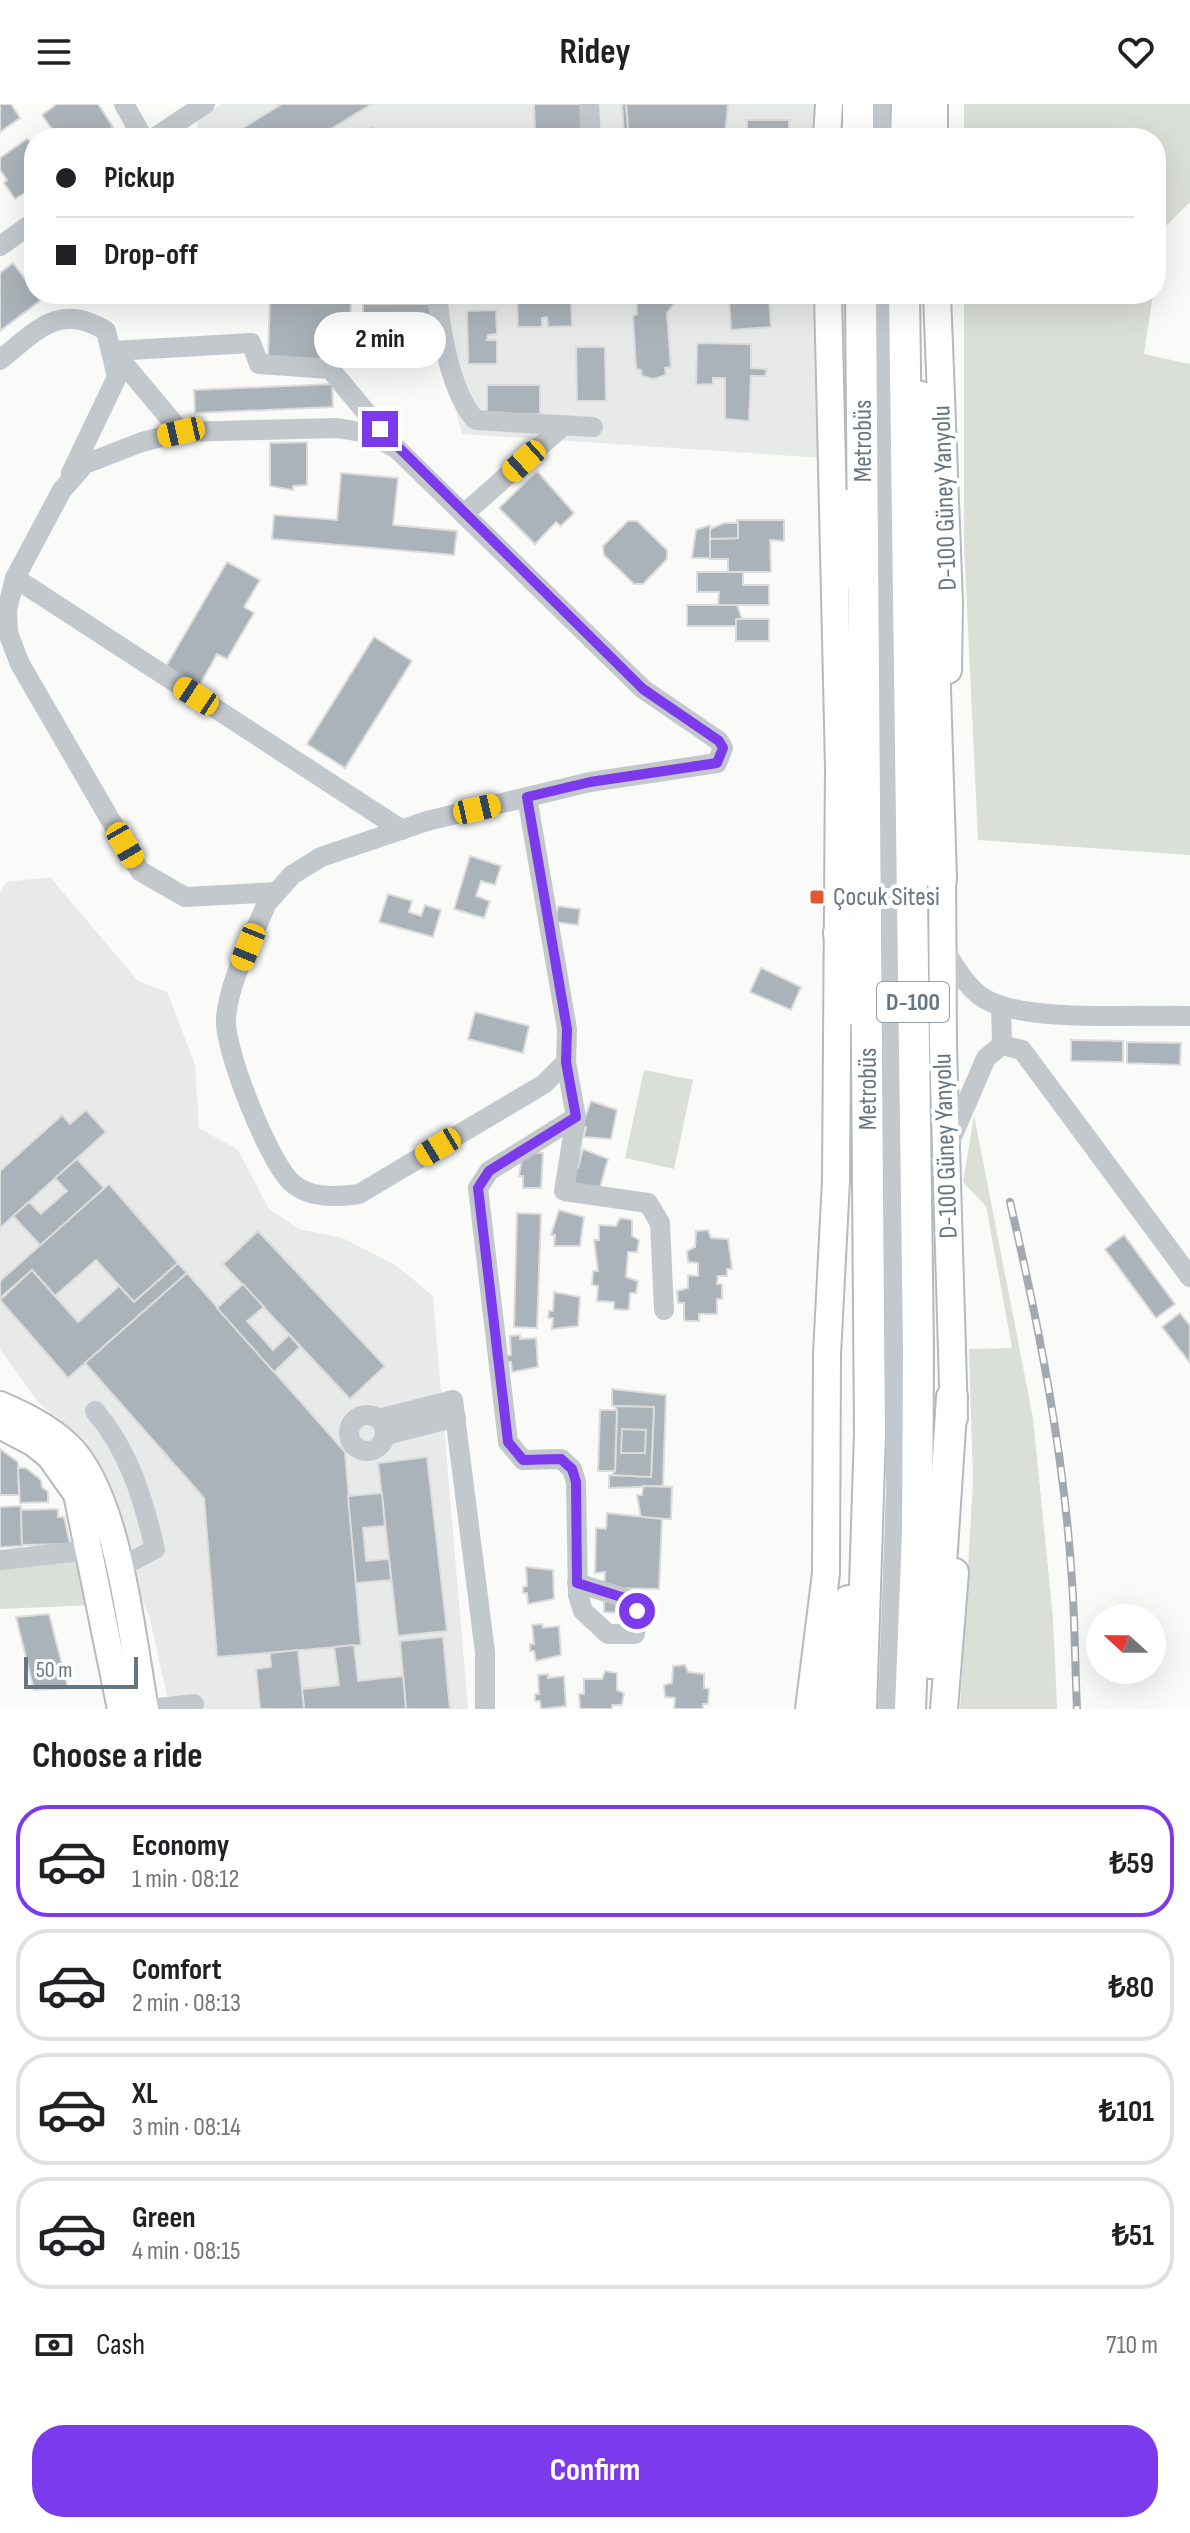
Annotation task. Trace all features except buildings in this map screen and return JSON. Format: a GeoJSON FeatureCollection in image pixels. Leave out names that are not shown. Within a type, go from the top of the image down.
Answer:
{"type":"FeatureCollection","features":[{"type":"Feature","properties":{"kind":"highway"},"geometry":{"type":"LineString","coordinates":[[906,128],[907,104]]}},
{"type":"Feature","properties":{"kind":"highway"},"geometry":{"type":"LineString","coordinates":[[837,579],[842,519],[843,304]]}},
{"type":"Feature","properties":{"kind":"highway","name":"D-100"},"geometry":{"type":"LineString","coordinates":[[861,304],[870,1433],[861,1709]]}},
{"type":"Feature","properties":{"kind":"highway","name":"D-100"},"geometry":{"type":"LineString","coordinates":[[904,304],[918,1350],[917,1534],[910,1709]]}},
{"type":"Feature","properties":{"kind":"highway"},"geometry":{"type":"LineString","coordinates":[[906,350],[917,382],[927,436],[941,879]]}},
{"type":"Feature","properties":{"kind":"highway"},"geometry":{"type":"LineString","coordinates":[[839,933],[847,979],[855,1243],[870,1323]]}},
{"type":"Feature","properties":{"kind":"highway"},"geometry":{"type":"LineString","coordinates":[[926,1709],[940,1580],[952,1397]]}},
{"type":"Feature","properties":{"kind":"highway"},"geometry":{"type":"LineString","coordinates":[[835,1709],[870,1433]]}},
{"type":"Feature","properties":{"kind":"main road"},"geometry":{"type":"LineString","coordinates":[[828,128],[829,104]]}},
{"type":"Feature","properties":{"kind":"main road"},"geometry":{"type":"LineString","coordinates":[[934,104],[934,128]]}},
{"type":"Feature","properties":{"kind":"main road"},"geometry":{"type":"LineString","coordinates":[[809,1709],[826,1573],[827,1354],[836,1181],[839,933],[837,579],[828,304]]}},
{"type":"Feature","properties":{"kind":"main road","name":"D-100 Güney Yanyolu"},"geometry":{"type":"LineString","coordinates":[[937,304],[949,603],[942,946],[952,1397],[959,1467],[959,1525],[944,1709]]}},
{"type":"Feature","properties":{"kind":"main road"},"geometry":{"type":"LineString","coordinates":[[0,1384],[69,1447],[95,1486],[119,1568],[148,1709]]}},
{"type":"Feature","properties":{"kind":"main road"},"geometry":{"type":"LineString","coordinates":[[0,1405],[42,1425]]}},
{"type":"Feature","properties":{"kind":"main road"},"geometry":{"type":"LineString","coordinates":[[0,1425],[34,1443],[64,1472],[77,1494],[121,1709]]}},
{"type":"Feature","properties":{"kind":"street"},"geometry":{"type":"LineString","coordinates":[[124,104],[137,128]]}},
{"type":"Feature","properties":{"kind":"street"},"geometry":{"type":"LineString","coordinates":[[169,128],[205,104]]}},
{"type":"Feature","properties":{"kind":"street"},"geometry":{"type":"LineString","coordinates":[[589,104],[590,128]]}},
{"type":"Feature","properties":{"kind":"street"},"geometry":{"type":"LineString","coordinates":[[863,128],[880,104]]}},
{"type":"Feature","properties":{"kind":"street"},"geometry":{"type":"LineString","coordinates":[[895,128],[896,104]]}},
{"type":"Feature","properties":{"kind":"street"},"geometry":{"type":"LineString","coordinates":[[0,246],[24,229]]}},
{"type":"Feature","properties":{"kind":"street"},"geometry":{"type":"LineString","coordinates":[[438,304],[440,326],[465,409],[476,420],[593,427]]}},
{"type":"Feature","properties":{"kind":"street","name":"Metrobüs"},"geometry":{"type":"LineString","coordinates":[[888,304],[896,1475],[888,1709]]}},
{"type":"Feature","properties":{"kind":"street"},"geometry":{"type":"LineString","coordinates":[[0,360],[38,329],[68,316],[88,319],[106,331],[117,377],[103,411],[15,578],[7,610],[8,633],[20,664],[140,871],[185,897],[277,892]]}},
{"type":"Feature","properties":{"kind":"street"},"geometry":{"type":"LineString","coordinates":[[113,351],[251,343],[259,364],[330,369],[397,449],[643,689],[703,733],[692,748],[694,759],[700,765],[590,782],[402,830],[321,857],[292,875],[267,903],[230,992],[225,1021],[234,1062],[257,1122],[289,1181],[309,1193],[334,1198],[359,1194],[544,1084],[566,1062]]}},
{"type":"Feature","properties":{"kind":"street"},"geometry":{"type":"LineString","coordinates":[[113,351],[181,432]]}},
{"type":"Feature","properties":{"kind":"street"},"geometry":{"type":"LineString","coordinates":[[464,514],[564,425]]}},
{"type":"Feature","properties":{"kind":"street"},"geometry":{"type":"LineString","coordinates":[[62,490],[85,464],[142,442],[181,432],[337,428],[367,433],[397,449]]}},
{"type":"Feature","properties":{"kind":"street"},"geometry":{"type":"LineString","coordinates":[[15,578],[402,830]]}},
{"type":"Feature","properties":{"kind":"street"},"geometry":{"type":"LineString","coordinates":[[527,797],[567,1029],[566,1062],[576,1117],[564,1191],[648,1203],[660,1223],[664,1310]]}},
{"type":"Feature","properties":{"kind":"street"},"geometry":{"type":"LineString","coordinates":[[942,946],[967,983],[983,998],[1001,1006],[1034,1012],[1190,1016]]}},
{"type":"Feature","properties":{"kind":"street"},"geometry":{"type":"LineString","coordinates":[[1001,1006],[1002,1045]]}},
{"type":"Feature","properties":{"kind":"street"},"geometry":{"type":"LineString","coordinates":[[947,1150],[986,1058],[1002,1045]]}},
{"type":"Feature","properties":{"kind":"street"},"geometry":{"type":"LineString","coordinates":[[1002,1045],[1022,1050],[1190,1277]]}},
{"type":"Feature","properties":{"kind":"street"},"geometry":{"type":"LineString","coordinates":[[576,1117],[489,1171],[478,1188],[508,1442],[523,1460],[561,1459],[572,1469],[576,1482],[577,1583]]}},
{"type":"Feature","properties":{"kind":"street"},"geometry":{"type":"LineString","coordinates":[[382,1427],[453,1400],[485,1667],[485,1709]]}},
{"type":"Feature","properties":{"kind":"street"},"geometry":{"type":"LineString","coordinates":[[95,1411],[117,1437],[144,1502],[155,1549],[119,1568]]}},
{"type":"Feature","properties":{"kind":"street"},"geometry":{"type":"LineString","coordinates":[[0,1560],[90,1550]]}},
{"type":"Feature","properties":{"kind":"street"},"geometry":{"type":"LineString","coordinates":[[485,1667],[497,1709]]}},
{"type":"Feature","properties":{"kind":"street"},"geometry":{"type":"LineString","coordinates":[[148,1709],[194,1704]]}},
{"type":"Feature","properties":{"kind":"street"},"geometry":{"type":"LineString","coordinates":[[113,1709],[121,1709]]}},
{"type":"Feature","properties":{"kind":"shaded area"},"geometry":{"type":"Polygon","coordinates":[[[222,104],[581,104],[582,128],[197,128],[197,120],[222,104]]]}},
{"type":"Feature","properties":{"kind":"shaded area"},"geometry":{"type":"Polygon","coordinates":[[[596,104],[822,104],[822,128],[597,128],[596,104]]]}},
{"type":"Feature","properties":{"kind":"shaded area"},"geometry":{"type":"Polygon","coordinates":[[[964,104],[1190,104],[1190,202],[1166,226],[1166,128],[964,128],[964,104]]]}},
{"type":"Feature","properties":{"kind":"shaded area"},"geometry":{"type":"Polygon","coordinates":[[[428,304],[823,304],[823,458],[462,434],[428,304]]]}},
{"type":"Feature","properties":{"kind":"shaded area"},"geometry":{"type":"Polygon","coordinates":[[[964,304],[1152,304],[1144,354],[1190,364],[1190,855],[978,840],[964,544],[964,304]]]}},
{"type":"Feature","properties":{"kind":"shaded area"},"geometry":{"type":"Polygon","coordinates":[[[50,877],[138,981],[167,992],[195,1064],[199,1128],[238,1150],[269,1209],[299,1229],[343,1238],[397,1266],[433,1296],[468,1709],[170,1709],[149,1615],[131,1575],[112,1489],[85,1444],[38,1402],[0,1349],[0,893],[6,882],[50,877]]]}},
{"type":"Feature","properties":{"kind":"shaded area"},"geometry":{"type":"Polygon","coordinates":[[[644,1070],[693,1080],[674,1169],[625,1158],[644,1070]]]}},
{"type":"Feature","properties":{"kind":"shaded area"},"geometry":{"type":"Polygon","coordinates":[[[974,1115],[1033,1418],[1053,1618],[1057,1709],[960,1709],[973,1481],[969,1349],[1012,1348],[986,1206],[963,1182],[974,1115]]]}},
{"type":"Feature","properties":{"kind":"shaded area"},"geometry":{"type":"Polygon","coordinates":[[[87,1556],[93,1605],[0,1609],[0,1566],[87,1556]]]}},
{"type":"Feature","properties":{"kind":"railway"},"geometry":{"type":"LineString","coordinates":[[1010,1202],[1057,1438],[1073,1597],[1077,1709]]}},
{"type":"Feature","properties":{"kind":"place","name":"Çocuk Sitesi"},"geometry":{"type":"Point","coordinates":[817,897]}},
{"type":"Feature","properties":{"kind":"route"},"geometry":{"type":"LineString","coordinates":[[380,429],[643,689],[703,733],[722,743],[722,754],[717,763],[590,782],[527,797],[567,1029],[566,1062],[576,1117],[489,1171],[478,1188],[508,1442],[523,1460],[561,1459],[572,1469],[576,1482],[577,1583],[631,1600],[637,1611]]}}]}
